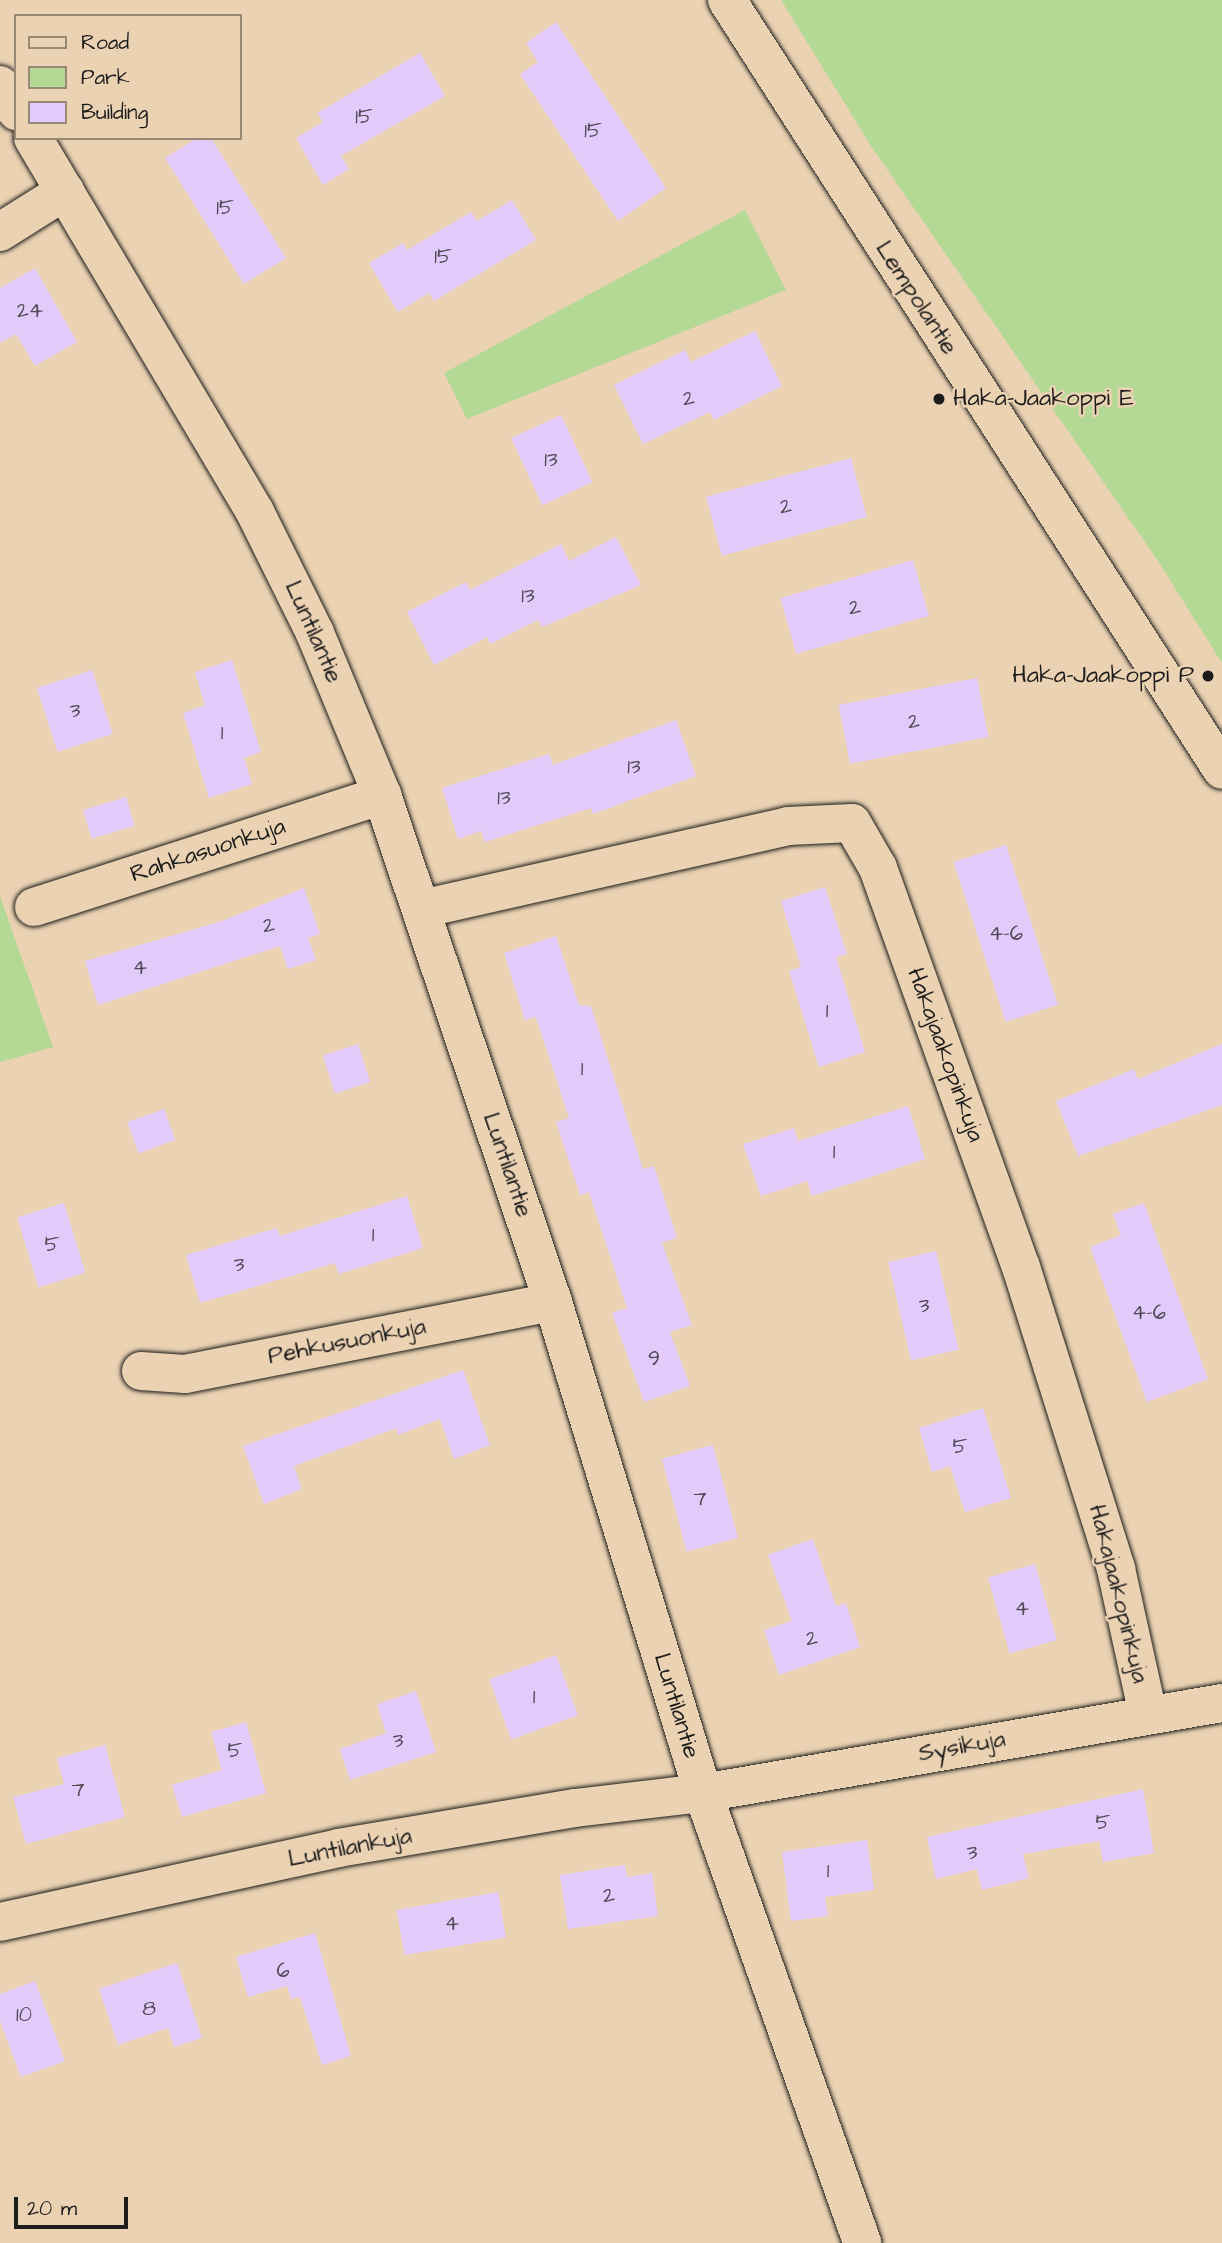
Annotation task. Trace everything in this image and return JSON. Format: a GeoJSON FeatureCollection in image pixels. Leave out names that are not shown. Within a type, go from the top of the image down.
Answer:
{"type":"FeatureCollection","features":[{"type":"Feature","properties":{"kind":"street","name":"Lempolantie"},"geometry":{"type":"LineString","coordinates":[[727,0],[1222,770]]}},
{"type":"Feature","properties":{"kind":"street"},"geometry":{"type":"LineString","coordinates":[[0,85],[14,108]]}},
{"type":"Feature","properties":{"kind":"street","name":"Luntilantie"},"geometry":{"type":"LineString","coordinates":[[34,140],[255,512],[315,633],[382,795],[553,1302],[703,1793],[862,2243]]}},
{"type":"Feature","properties":{"kind":"street"},"geometry":{"type":"LineString","coordinates":[[0,232],[65,191]]}},
{"type":"Feature","properties":{"kind":"street","name":"Rahkasuonkuja"},"geometry":{"type":"LineString","coordinates":[[34,907],[382,795]]}},
{"type":"Feature","properties":{"kind":"street","name":"Hakajaakopinkuja"},"geometry":{"type":"LineString","coordinates":[[421,909],[788,826],[852,823],[878,868],[1021,1267],[1116,1569],[1148,1714]]}},
{"type":"Feature","properties":{"kind":"street","name":"Pehkusuonkuja"},"geometry":{"type":"LineString","coordinates":[[141,1371],[186,1374],[553,1302]]}},
{"type":"Feature","properties":{"kind":"street","name":"Sysikuja"},"geometry":{"type":"LineString","coordinates":[[703,1793],[1222,1703]]}},
{"type":"Feature","properties":{"kind":"street","name":"Luntilankuja"},"geometry":{"type":"LineString","coordinates":[[0,1923],[338,1848],[575,1808],[703,1793]]}},
{"type":"Feature","properties":{"kind":"green space"},"geometry":{"type":"Polygon","coordinates":[[[781,0],[1222,0],[1222,663],[1158,561],[871,146],[781,0]]]}},
{"type":"Feature","properties":{"kind":"green space"},"geometry":{"type":"Polygon","coordinates":[[[745,210],[786,290],[467,419],[444,373],[745,210]]]}},
{"type":"Feature","properties":{"kind":"green space"},"geometry":{"type":"Polygon","coordinates":[[[0,896],[53,1047],[0,1062],[0,896]]]}},
{"type":"Feature","properties":{"kind":"building"},"geometry":{"type":"Polygon","coordinates":[[[556,22],[666,188],[618,221],[520,74],[538,62],[526,43],[556,22]]]}},
{"type":"Feature","properties":{"kind":"building"},"geometry":{"type":"Polygon","coordinates":[[[420,53],[445,96],[341,156],[349,169],[323,185],[296,138],[323,122],[317,113],[420,53]]]}},
{"type":"Feature","properties":{"kind":"building"},"geometry":{"type":"Polygon","coordinates":[[[194,140],[212,140],[286,258],[244,284],[165,158],[194,140]]]}},
{"type":"Feature","properties":{"kind":"building"},"geometry":{"type":"Polygon","coordinates":[[[512,200],[536,240],[434,301],[429,293],[398,312],[369,263],[403,243],[407,250],[471,212],[477,221],[512,200]]]}},
{"type":"Feature","properties":{"kind":"building"},"geometry":{"type":"Polygon","coordinates":[[[35,268],[77,342],[35,366],[16,334],[0,343],[0,288],[35,268]]]}},
{"type":"Feature","properties":{"kind":"building"},"geometry":{"type":"Polygon","coordinates":[[[755,331],[782,386],[714,420],[710,412],[643,444],[614,385],[685,350],[691,362],[755,331]]]}},
{"type":"Feature","properties":{"kind":"building"},"geometry":{"type":"Polygon","coordinates":[[[561,415],[592,482],[542,505],[511,438],[561,415]]]}},
{"type":"Feature","properties":{"kind":"building"},"geometry":{"type":"Polygon","coordinates":[[[851,458],[867,517],[722,556],[706,497],[851,458]]]}},
{"type":"Feature","properties":{"kind":"building"},"geometry":{"type":"Polygon","coordinates":[[[616,537],[641,585],[542,627],[538,620],[490,644],[487,637],[434,665],[407,612],[466,582],[470,590],[561,544],[569,561],[616,537]]]}},
{"type":"Feature","properties":{"kind":"building"},"geometry":{"type":"Polygon","coordinates":[[[913,560],[929,616],[796,654],[780,598],[913,560]]]}},
{"type":"Feature","properties":{"kind":"building"},"geometry":{"type":"Polygon","coordinates":[[[232,660],[261,752],[244,758],[252,784],[209,798],[183,713],[205,705],[195,672],[232,660]]]}},
{"type":"Feature","properties":{"kind":"building"},"geometry":{"type":"Polygon","coordinates":[[[92,670],[113,734],[58,752],[37,688],[92,670]]]}},
{"type":"Feature","properties":{"kind":"building"},"geometry":{"type":"Polygon","coordinates":[[[977,678],[988,737],[850,764],[839,705],[977,678]]]}},
{"type":"Feature","properties":{"kind":"building"},"geometry":{"type":"Polygon","coordinates":[[[676,720],[696,776],[593,814],[591,808],[485,842],[481,831],[458,839],[442,788],[549,754],[553,765],[676,720]]]}},
{"type":"Feature","properties":{"kind":"building"},"geometry":{"type":"Polygon","coordinates":[[[126,797],[135,826],[92,839],[83,810],[126,797]]]}},
{"type":"Feature","properties":{"kind":"building"},"geometry":{"type":"Polygon","coordinates":[[[1006,845],[1058,1005],[1006,1022],[954,862],[1006,845]]]}},
{"type":"Feature","properties":{"kind":"building"},"geometry":{"type":"Polygon","coordinates":[[[825,887],[847,954],[836,957],[865,1052],[819,1067],[789,971],[801,967],[781,901],[825,887]]]}},
{"type":"Feature","properties":{"kind":"building"},"geometry":{"type":"Polygon","coordinates":[[[304,888],[320,934],[308,938],[316,960],[288,969],[280,946],[98,1005],[85,961],[219,922],[304,888]]]}},
{"type":"Feature","properties":{"kind":"building"},"geometry":{"type":"Polygon","coordinates":[[[556,936],[579,1005],[591,1006],[643,1169],[654,1166],[677,1238],[662,1243],[692,1325],[670,1332],[690,1386],[644,1402],[612,1313],[627,1308],[589,1192],[580,1195],[556,1122],[569,1118],[536,1017],[525,1020],[504,953],[556,936]]]}},
{"type":"Feature","properties":{"kind":"building"},"geometry":{"type":"Polygon","coordinates":[[[358,1044],[370,1082],[335,1093],[323,1055],[358,1044]]]}},
{"type":"Feature","properties":{"kind":"building"},"geometry":{"type":"Polygon","coordinates":[[[1222,1044],[1222,1105],[1078,1156],[1056,1101],[1134,1069],[1138,1079],[1222,1044]]]}},
{"type":"Feature","properties":{"kind":"building"},"geometry":{"type":"Polygon","coordinates":[[[908,1106],[925,1159],[812,1196],[807,1181],[761,1196],[743,1144],[794,1128],[798,1141],[908,1106]]]}},
{"type":"Feature","properties":{"kind":"building"},"geometry":{"type":"Polygon","coordinates":[[[164,1109],[175,1140],[139,1153],[127,1122],[164,1109]]]}},
{"type":"Feature","properties":{"kind":"building"},"geometry":{"type":"Polygon","coordinates":[[[407,1196],[423,1248],[339,1274],[335,1263],[200,1303],[186,1255],[277,1228],[280,1236],[407,1196]]]}},
{"type":"Feature","properties":{"kind":"building"},"geometry":{"type":"Polygon","coordinates":[[[64,1203],[85,1273],[38,1287],[17,1217],[64,1203]]]}},
{"type":"Feature","properties":{"kind":"building"},"geometry":{"type":"Polygon","coordinates":[[[1144,1203],[1208,1379],[1147,1402],[1090,1247],[1121,1235],[1113,1214],[1144,1203]]]}},
{"type":"Feature","properties":{"kind":"building"},"geometry":{"type":"Polygon","coordinates":[[[936,1251],[959,1349],[911,1360],[888,1262],[936,1251]]]}},
{"type":"Feature","properties":{"kind":"building"},"geometry":{"type":"Polygon","coordinates":[[[463,1370],[490,1445],[454,1459],[440,1419],[398,1435],[396,1428],[294,1466],[302,1489],[264,1504],[243,1446],[463,1370]]]}},
{"type":"Feature","properties":{"kind":"building"},"geometry":{"type":"Polygon","coordinates":[[[983,1408],[1011,1498],[965,1512],[950,1466],[932,1472],[919,1428],[983,1408]]]}},
{"type":"Feature","properties":{"kind":"building"},"geometry":{"type":"Polygon","coordinates":[[[713,1445],[738,1538],[687,1551],[662,1459],[713,1445]]]}},
{"type":"Feature","properties":{"kind":"building"},"geometry":{"type":"Polygon","coordinates":[[[813,1539],[836,1606],[846,1603],[860,1647],[779,1675],[764,1630],[792,1621],[768,1555],[813,1539]]]}},
{"type":"Feature","properties":{"kind":"building"},"geometry":{"type":"Polygon","coordinates":[[[1035,1564],[1057,1640],[1010,1653],[988,1578],[1035,1564]]]}},
{"type":"Feature","properties":{"kind":"building"},"geometry":{"type":"Polygon","coordinates":[[[556,1655],[578,1715],[511,1739],[489,1679],[556,1655]]]}},
{"type":"Feature","properties":{"kind":"building"},"geometry":{"type":"Polygon","coordinates":[[[416,1691],[436,1752],[350,1780],[340,1749],[386,1733],[377,1704],[416,1691]]]}},
{"type":"Feature","properties":{"kind":"building"},"geometry":{"type":"Polygon","coordinates":[[[246,1722],[266,1793],[182,1817],[172,1785],[222,1770],[211,1732],[246,1722]]]}},
{"type":"Feature","properties":{"kind":"building"},"geometry":{"type":"Polygon","coordinates":[[[105,1745],[125,1817],[26,1844],[13,1797],[64,1784],[57,1758],[105,1745]]]}},
{"type":"Feature","properties":{"kind":"building"},"geometry":{"type":"Polygon","coordinates":[[[1143,1789],[1154,1853],[1103,1862],[1099,1841],[1023,1854],[1029,1878],[982,1890],[977,1869],[936,1879],[927,1837],[1143,1789]]]}},
{"type":"Feature","properties":{"kind":"building"},"geometry":{"type":"Polygon","coordinates":[[[867,1840],[874,1890],[825,1897],[828,1916],[791,1921],[782,1852],[867,1840]]]}},
{"type":"Feature","properties":{"kind":"building"},"geometry":{"type":"Polygon","coordinates":[[[625,1865],[627,1877],[652,1873],[658,1916],[568,1929],[560,1875],[625,1865]]]}},
{"type":"Feature","properties":{"kind":"building"},"geometry":{"type":"Polygon","coordinates":[[[498,1892],[506,1937],[405,1955],[397,1910],[498,1892]]]}},
{"type":"Feature","properties":{"kind":"building"},"geometry":{"type":"Polygon","coordinates":[[[315,1933],[351,2056],[322,2065],[300,1997],[291,1999],[287,1986],[248,1997],[236,1957],[315,1933]]]}},
{"type":"Feature","properties":{"kind":"building"},"geometry":{"type":"Polygon","coordinates":[[[177,1963],[202,2038],[174,2047],[168,2028],[118,2045],[99,1989],[177,1963]]]}},
{"type":"Feature","properties":{"kind":"building"},"geometry":{"type":"Polygon","coordinates":[[[35,1981],[65,2061],[21,2077],[0,2021],[0,1994],[35,1981]]]}},
{"type":"Feature","properties":{"kind":"place","name":"Haka-Jaakoppi E"},"geometry":{"type":"Point","coordinates":[939,399]}},
{"type":"Feature","properties":{"kind":"place","name":"Haka-Jaakoppi P"},"geometry":{"type":"Point","coordinates":[1208,676]}}]}
